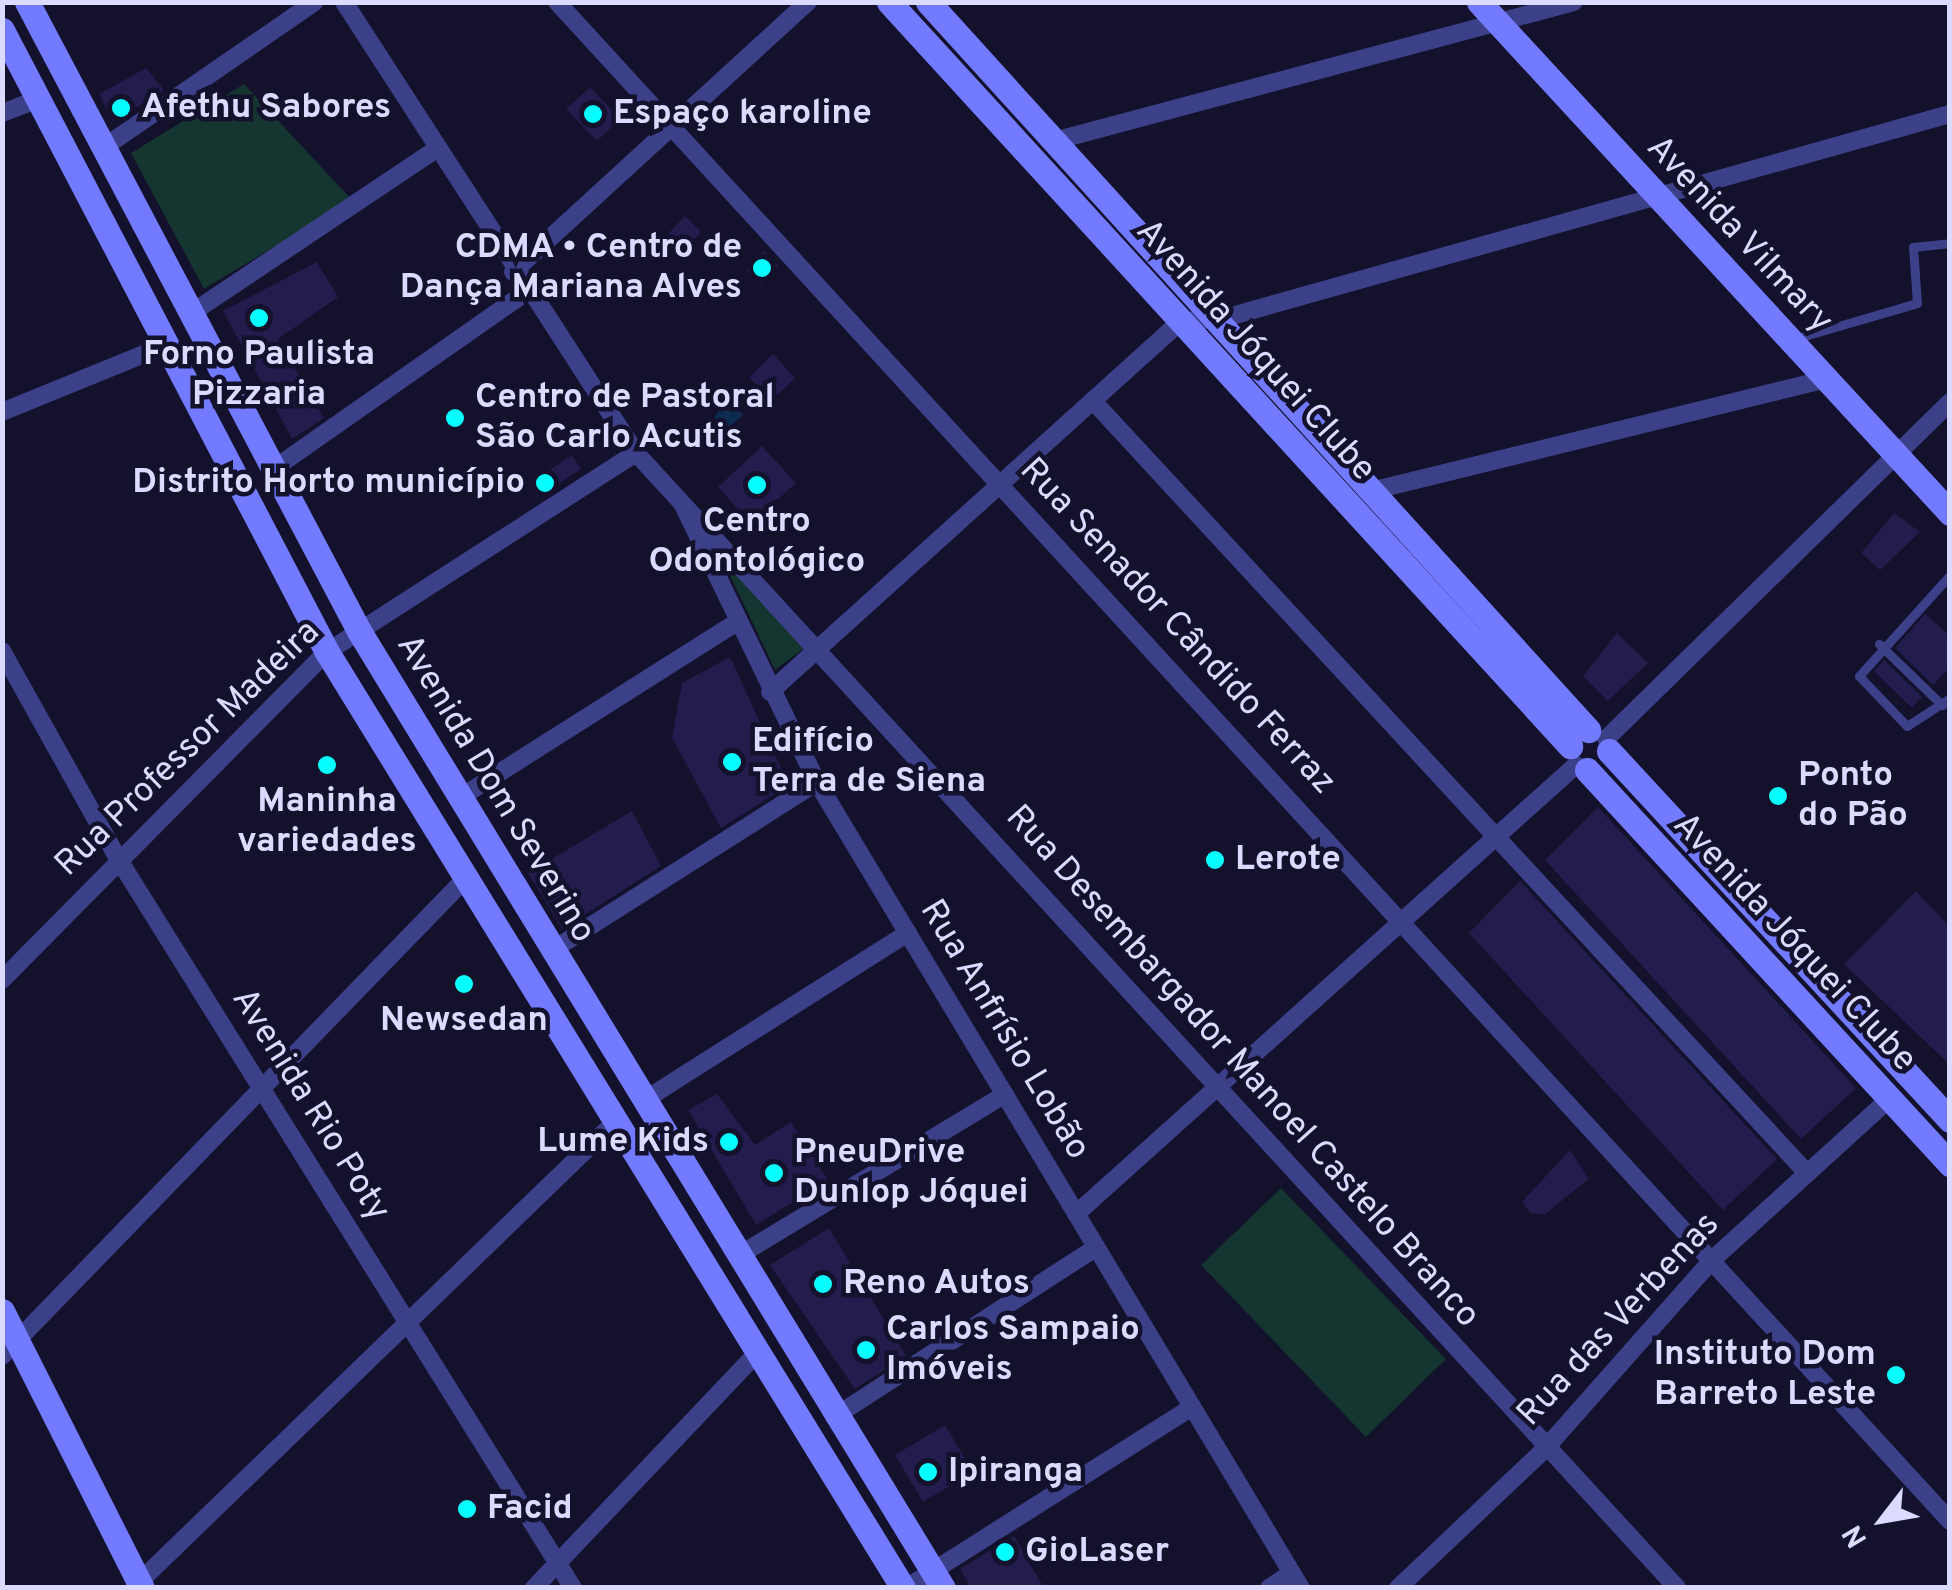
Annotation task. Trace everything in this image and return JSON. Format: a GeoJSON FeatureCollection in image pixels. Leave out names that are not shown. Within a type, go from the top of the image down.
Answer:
{"type":"FeatureCollection","features":[{"type":"Feature","properties":{"kind":"main road","name":"Avenida Dom Severino"},"geometry":{"type":"LineString","coordinates":[[27,2],[359,631],[834,1417],[937,1578]]}},
{"type":"Feature","properties":{"kind":"main road","name":"Avenida Jóquei Clube"},"geometry":{"type":"LineString","coordinates":[[889,2],[1181,321],[1589,750],[1950,1120]]}},
{"type":"Feature","properties":{"kind":"main road","name":"Avenida Jóquei Clube"},"geometry":{"type":"LineString","coordinates":[[928,2],[1374,490],[1589,750],[1950,1164]]}},
{"type":"Feature","properties":{"kind":"main road","name":"Avenida Vilmary"},"geometry":{"type":"LineString","coordinates":[[1478,2],[1950,513]]}},
{"type":"Feature","properties":{"kind":"main road","name":"Avenida Dom Severino"},"geometry":{"type":"LineString","coordinates":[[2,30],[327,652],[904,1588]]}},
{"type":"Feature","properties":{"kind":"main road"},"geometry":{"type":"LineString","coordinates":[[1890,1098],[1912,1079]]}},
{"type":"Feature","properties":{"kind":"main road"},"geometry":{"type":"LineString","coordinates":[[2,1311],[10,1348],[138,1586]]}},
{"type":"Feature","properties":{"kind":"street"},"geometry":{"type":"LineString","coordinates":[[103,148],[315,2]]}},
{"type":"Feature","properties":{"kind":"street","name":"Rua Desembargador Manoel Castelo Branco"},"geometry":{"type":"LineString","coordinates":[[344,2],[525,293],[636,452],[824,653],[1544,1450],[1677,1588]]}},
{"type":"Feature","properties":{"kind":"street","name":"Rua Senador Cândido Ferraz"},"geometry":{"type":"LineString","coordinates":[[557,2],[1404,920],[1950,1521]]}},
{"type":"Feature","properties":{"kind":"street"},"geometry":{"type":"LineString","coordinates":[[513,272],[808,2]]}},
{"type":"Feature","properties":{"kind":"street"},"geometry":{"type":"LineString","coordinates":[[1054,141],[1574,2]]}},
{"type":"Feature","properties":{"kind":"street"},"geometry":{"type":"LineString","coordinates":[[2,114],[38,99]]}},
{"type":"Feature","properties":{"kind":"street"},"geometry":{"type":"LineString","coordinates":[[770,692],[824,653],[1181,321],[1221,319],[1653,194],[1950,114]]}},
{"type":"Feature","properties":{"kind":"street"},"geometry":{"type":"LineString","coordinates":[[190,314],[435,150]]}},
{"type":"Feature","properties":{"kind":"street"},"geometry":{"type":"LineString","coordinates":[[272,470],[525,293]]}},
{"type":"Feature","properties":{"kind":"street"},"geometry":{"type":"LineString","coordinates":[[2,412],[166,345]]}},
{"type":"Feature","properties":{"kind":"street"},"geometry":{"type":"LineString","coordinates":[[1374,490],[1826,380]]}},
{"type":"Feature","properties":{"kind":"street"},"geometry":{"type":"LineString","coordinates":[[1094,402],[1501,832],[1807,1173]]}},
{"type":"Feature","properties":{"kind":"street"},"geometry":{"type":"LineString","coordinates":[[1076,1214],[1501,832],[1950,402]]}},
{"type":"Feature","properties":{"kind":"street","name":"Rua Professor Madeira"},"geometry":{"type":"LineString","coordinates":[[2,980],[327,652],[636,452]]}},
{"type":"Feature","properties":{"kind":"street","name":"Rua Anfrísio Lobão"},"geometry":{"type":"LineString","coordinates":[[676,491],[734,624],[817,782],[1189,1409],[1296,1581]]}},
{"type":"Feature","properties":{"kind":"street"},"geometry":{"type":"LineString","coordinates":[[458,799],[734,624]]}},
{"type":"Feature","properties":{"kind":"street","name":"Avenida Rio Poty"},"geometry":{"type":"LineString","coordinates":[[2,651],[119,860],[574,1588]]}},
{"type":"Feature","properties":{"kind":"street"},"geometry":{"type":"LineString","coordinates":[[551,950],[817,782]]}},
{"type":"Feature","properties":{"kind":"street"},"geometry":{"type":"LineString","coordinates":[[10,1348],[264,1093],[466,878]]}},
{"type":"Feature","properties":{"kind":"street"},"geometry":{"type":"LineString","coordinates":[[643,1101],[908,933]]}},
{"type":"Feature","properties":{"kind":"street"},"geometry":{"type":"LineString","coordinates":[[738,1256],[1005,1094]]}},
{"type":"Feature","properties":{"kind":"street","name":"Rua das Verbenas"},"geometry":{"type":"LineString","coordinates":[[1398,1588],[1544,1450],[1711,1261],[1890,1098]]}},
{"type":"Feature","properties":{"kind":"street"},"geometry":{"type":"LineString","coordinates":[[138,1586],[617,1120]]}},
{"type":"Feature","properties":{"kind":"street"},"geometry":{"type":"LineString","coordinates":[[834,1417],[1095,1248]]}},
{"type":"Feature","properties":{"kind":"street"},"geometry":{"type":"LineString","coordinates":[[534,1588],[757,1353]]}},
{"type":"Feature","properties":{"kind":"street"},"geometry":{"type":"LineString","coordinates":[[904,1588],[937,1578],[1189,1409]]}},
{"type":"Feature","properties":{"kind":"street"},"geometry":{"type":"LineString","coordinates":[[1269,1588],[1296,1581]]}},
{"type":"Feature","properties":{"kind":"lane"},"geometry":{"type":"LineString","coordinates":[[1790,340],[1918,303],[1912,248],[1950,243]]}},
{"type":"Feature","properties":{"kind":"lane"},"geometry":{"type":"LineString","coordinates":[[1880,644],[1946,701],[1907,726],[1860,676],[1880,644],[1950,575]]}},
{"type":"Feature","properties":{"kind":"green space"},"geometry":{"type":"Polygon","coordinates":[[[244,84],[352,200],[204,289],[131,153],[244,84]]]}},
{"type":"Feature","properties":{"kind":"green space"},"geometry":{"type":"Polygon","coordinates":[[[717,548],[806,647],[775,670],[717,548]]]}},
{"type":"Feature","properties":{"kind":"green space"},"geometry":{"type":"Polygon","coordinates":[[[1281,1188],[1446,1359],[1366,1437],[1201,1265],[1281,1188]]]}},
{"type":"Feature","properties":{"kind":"water"},"geometry":{"type":"Polygon","coordinates":[[[728,399],[743,415],[718,438],[707,426],[728,399]]]}},
{"type":"Feature","properties":{"kind":"building","name":"Afethu Sabores"},"geometry":{"type":"Polygon","coordinates":[[[146,68],[164,90],[113,122],[99,94],[146,68]]]}},
{"type":"Feature","properties":{"kind":"building","name":"Espaço karoline"},"geometry":{"type":"Polygon","coordinates":[[[590,87],[620,119],[597,141],[566,109],[590,87]]]}},
{"type":"Feature","properties":{"kind":"building"},"geometry":{"type":"Polygon","coordinates":[[[685,216],[701,232],[684,249],[668,234],[685,216]]]}},
{"type":"Feature","properties":{"kind":"building","name":"CDMA • Centro de Dança Mariana Alves"},"geometry":{"type":"Polygon","coordinates":[[[763,251],[778,265],[761,284],[746,270],[763,251]]]}},
{"type":"Feature","properties":{"kind":"building"},"geometry":{"type":"Polygon","coordinates":[[[317,262],[338,297],[278,339],[324,418],[292,439],[223,311],[317,262]]]}},
{"type":"Feature","properties":{"kind":"building"},"geometry":{"type":"Polygon","coordinates":[[[773,354],[795,378],[772,400],[749,377],[773,354]]]}},
{"type":"Feature","properties":{"kind":"building","name":"Centro Odontológico"},"geometry":{"type":"Polygon","coordinates":[[[762,446],[796,483],[751,524],[718,487],[762,446]]]}},
{"type":"Feature","properties":{"kind":"building"},"geometry":{"type":"Polygon","coordinates":[[[572,455],[581,469],[538,497],[530,483],[572,455]]]}},
{"type":"Feature","properties":{"kind":"building"},"geometry":{"type":"Polygon","coordinates":[[[1894,513],[1920,532],[1880,570],[1861,553],[1894,513]]]}},
{"type":"Feature","properties":{"kind":"building"},"geometry":{"type":"Polygon","coordinates":[[[1925,614],[1950,636],[1950,667],[1933,685],[1895,648],[1925,614]]]}},
{"type":"Feature","properties":{"kind":"building"},"geometry":{"type":"Polygon","coordinates":[[[1617,633],[1648,663],[1608,701],[1583,676],[1617,633]]]}},
{"type":"Feature","properties":{"kind":"building","name":"Edifício Terra de Siena"},"geometry":{"type":"Polygon","coordinates":[[[730,657],[789,785],[721,828],[672,738],[682,683],[730,657]]]}},
{"type":"Feature","properties":{"kind":"building"},"geometry":{"type":"Polygon","coordinates":[[[1884,660],[1922,697],[1912,708],[1874,671],[1884,660]]]}},
{"type":"Feature","properties":{"kind":"building"},"geometry":{"type":"Polygon","coordinates":[[[1598,807],[1856,1088],[1801,1139],[1545,860],[1598,807]]]}},
{"type":"Feature","properties":{"kind":"building"},"geometry":{"type":"Polygon","coordinates":[[[632,811],[661,866],[562,929],[528,873],[632,811]]]}},
{"type":"Feature","properties":{"kind":"building"},"geometry":{"type":"Polygon","coordinates":[[[1520,881],[1777,1159],[1723,1210],[1469,933],[1520,881]]]}},
{"type":"Feature","properties":{"kind":"building"},"geometry":{"type":"Polygon","coordinates":[[[1916,891],[1950,927],[1950,1065],[1844,964],[1916,891]]]}},
{"type":"Feature","properties":{"kind":"building","name":"PneuDrive Dunlop Jóquei"},"geometry":{"type":"Polygon","coordinates":[[[717,1094],[755,1145],[791,1122],[828,1180],[756,1225],[688,1110],[717,1094]]]}},
{"type":"Feature","properties":{"kind":"building"},"geometry":{"type":"Polygon","coordinates":[[[1570,1150],[1589,1179],[1544,1215],[1531,1213],[1522,1202],[1570,1150]]]}},
{"type":"Feature","properties":{"kind":"building"},"geometry":{"type":"Polygon","coordinates":[[[829,1228],[906,1356],[855,1389],[770,1265],[829,1228]]]}},
{"type":"Feature","properties":{"kind":"building"},"geometry":{"type":"Polygon","coordinates":[[[945,1425],[973,1472],[923,1502],[895,1455],[945,1425]]]}},
{"type":"Feature","properties":{"kind":"building","name":"GioLaser"},"geometry":{"type":"Polygon","coordinates":[[[1014,1536],[1044,1588],[971,1588],[960,1569],[1014,1536]]]}},
{"type":"Feature","properties":{"kind":"place","name":"Afethu Sabores"},"geometry":{"type":"Point","coordinates":[121,108]}},
{"type":"Feature","properties":{"kind":"place","name":"Espaço karoline"},"geometry":{"type":"Point","coordinates":[593,114]}},
{"type":"Feature","properties":{"kind":"place","name":"CDMA • Centro de Dança Mariana Alves"},"geometry":{"type":"Point","coordinates":[762,268]}},
{"type":"Feature","properties":{"kind":"place","name":"Forno Paulista Pizzaria"},"geometry":{"type":"Point","coordinates":[259,318]}},
{"type":"Feature","properties":{"kind":"place","name":"Centro de Pastoral São Carlo Acutis"},"geometry":{"type":"Point","coordinates":[455,418]}},
{"type":"Feature","properties":{"kind":"place","name":"Distrito Horto município"},"geometry":{"type":"Point","coordinates":[545,483]}},
{"type":"Feature","properties":{"kind":"place","name":"Centro Odontológico"},"geometry":{"type":"Point","coordinates":[757,485]}},
{"type":"Feature","properties":{"kind":"place","name":"Edifício Terra de Siena"},"geometry":{"type":"Point","coordinates":[732,762]}},
{"type":"Feature","properties":{"kind":"place","name":"Maninha variedades"},"geometry":{"type":"Point","coordinates":[327,765]}},
{"type":"Feature","properties":{"kind":"place","name":"Ponto do Pão"},"geometry":{"type":"Point","coordinates":[1778,796]}},
{"type":"Feature","properties":{"kind":"place","name":"Lerote"},"geometry":{"type":"Point","coordinates":[1215,860]}},
{"type":"Feature","properties":{"kind":"place","name":"Newsedan"},"geometry":{"type":"Point","coordinates":[464,984]}},
{"type":"Feature","properties":{"kind":"place","name":"Lume Kids"},"geometry":{"type":"Point","coordinates":[729,1142]}},
{"type":"Feature","properties":{"kind":"place","name":"PneuDrive Dunlop Jóquei"},"geometry":{"type":"Point","coordinates":[774,1173]}},
{"type":"Feature","properties":{"kind":"place","name":"Reno Autos"},"geometry":{"type":"Point","coordinates":[823,1284]}},
{"type":"Feature","properties":{"kind":"place","name":"Carlos Sampaio Imóveis"},"geometry":{"type":"Point","coordinates":[866,1350]}},
{"type":"Feature","properties":{"kind":"place","name":"Instituto Dom Barreto Leste"},"geometry":{"type":"Point","coordinates":[1896,1375]}},
{"type":"Feature","properties":{"kind":"place","name":"Ipiranga"},"geometry":{"type":"Point","coordinates":[928,1472]}},
{"type":"Feature","properties":{"kind":"place","name":"Facid"},"geometry":{"type":"Point","coordinates":[467,1509]}},
{"type":"Feature","properties":{"kind":"place","name":"GioLaser"},"geometry":{"type":"Point","coordinates":[1005,1552]}}]}
